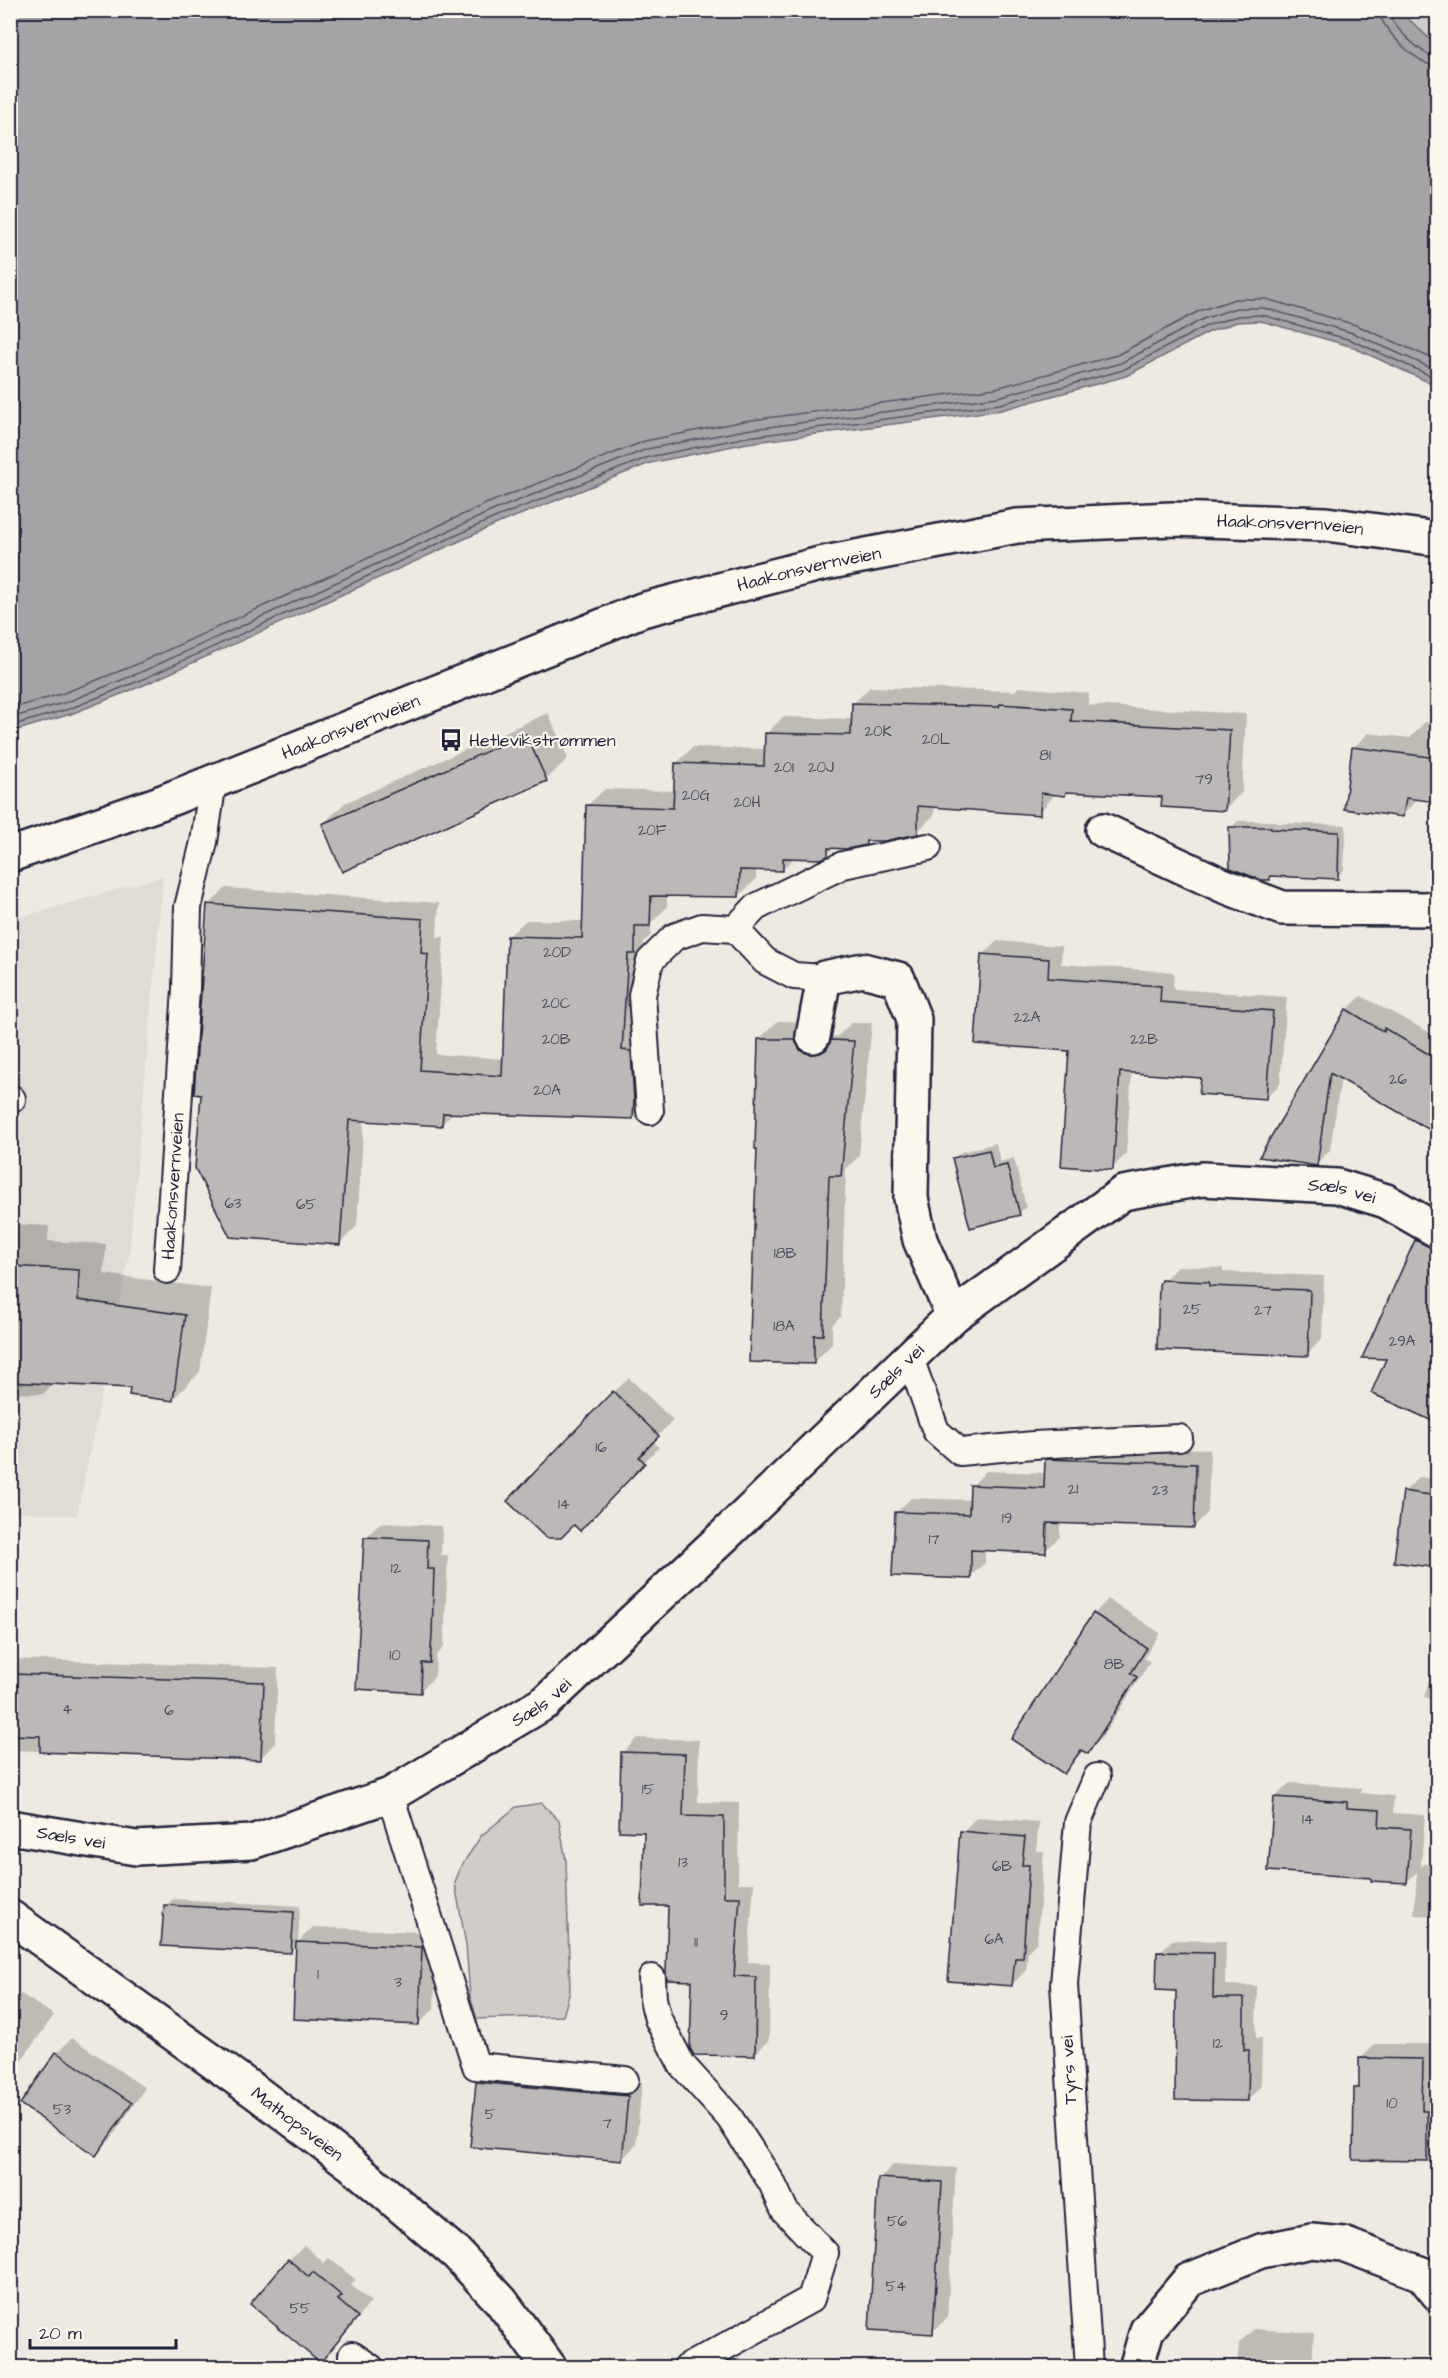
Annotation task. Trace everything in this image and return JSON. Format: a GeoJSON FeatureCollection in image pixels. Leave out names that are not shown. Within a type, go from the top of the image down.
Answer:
{"type":"FeatureCollection","features":[{"type":"Feature","properties":{"kind":"street","name":"Haakonsvernveien"},"geometry":{"type":"LineString","coordinates":[[10,855],[160,803],[642,609],[820,564],[1017,526],[1172,519],[1326,524],[1437,539]]}},
{"type":"Feature","properties":{"kind":"street"},"geometry":{"type":"LineString","coordinates":[[1103,830],[1222,885],[1282,908],[1437,909]]}},
{"type":"Feature","properties":{"kind":"street"},"geometry":{"type":"LineString","coordinates":[[813,1036],[824,978],[863,970],[898,979],[914,1019],[911,1198],[920,1240],[953,1316]]}},
{"type":"Feature","properties":{"kind":"street","name":"Sæls vei"},"geometry":{"type":"LineString","coordinates":[[10,1827],[136,1848],[252,1842],[390,1795],[546,1702],[953,1316],[1123,1193],[1202,1179],[1337,1186],[1386,1201],[1437,1231]]}},
{"type":"Feature","properties":{"kind":"street","name":"Mathopsveien"},"geometry":{"type":"LineString","coordinates":[[10,1917],[257,2093],[360,2172],[457,2254],[501,2301],[550,2367]]}},
{"type":"Feature","properties":{"kind":"street"},"geometry":{"type":"LineString","coordinates":[[1136,2367],[1147,2330],[1189,2280],[1261,2251],[1312,2241],[1343,2244],[1422,2274],[1437,2294]]}},
{"type":"Feature","properties":{"kind":"lane","name":"Haakonsvernveien"},"geometry":{"type":"LineString","coordinates":[[167,1270],[186,989],[188,907],[204,842],[213,781]]}},
{"type":"Feature","properties":{"kind":"lane"},"geometry":{"type":"LineString","coordinates":[[735,929],[756,907],[843,865],[928,848]]}},
{"type":"Feature","properties":{"kind":"lane"},"geometry":{"type":"LineString","coordinates":[[650,1111],[642,995],[651,961],[674,938],[702,927],[735,929],[765,961],[794,976],[824,978]]}},
{"type":"Feature","properties":{"kind":"lane"},"geometry":{"type":"LineString","coordinates":[[910,1358],[936,1431],[960,1452],[1033,1445],[1179,1438]]}},
{"type":"Feature","properties":{"kind":"lane","name":"Tyrs vei"},"geometry":{"type":"LineString","coordinates":[[1089,2367],[1064,1984],[1078,1822],[1097,1777]]}},
{"type":"Feature","properties":{"kind":"lane"},"geometry":{"type":"LineString","coordinates":[[390,1795],[476,2066],[625,2080]]}},
{"type":"Feature","properties":{"kind":"lane"},"geometry":{"type":"LineString","coordinates":[[652,1978],[652,1999],[658,2019],[682,2065],[729,2117],[772,2183],[785,2211],[825,2253],[811,2299],[686,2367]]}},
{"type":"Feature","properties":{"kind":"shaded area"},"geometry":{"type":"Polygon","coordinates":[[[1400,11],[1437,11],[1437,46],[1400,11]]]}},
{"type":"Feature","properties":{"kind":"shaded area"},"geometry":{"type":"Polygon","coordinates":[[[163,876],[129,1256],[77,1516],[11,1511],[11,920],[163,876]]]}},
{"type":"Feature","properties":{"kind":"shaded area"},"geometry":{"type":"Polygon","coordinates":[[[542,1803],[559,1821],[566,1861],[570,1991],[563,2016],[477,2019],[470,1996],[466,1945],[455,1883],[460,1868],[481,1836],[516,1807],[542,1803]]]}},
{"type":"Feature","properties":{"kind":"water"},"geometry":{"type":"Polygon","coordinates":[[[11,11],[1400,11],[1437,46],[1437,386],[1350,346],[1261,321],[1237,322],[1209,332],[1126,376],[1001,410],[748,443],[650,463],[497,524],[144,685],[71,714],[11,732],[11,11]]]}},
{"type":"Feature","properties":{"kind":"building"},"geometry":{"type":"Polygon","coordinates":[[[852,703],[999,707],[1000,704],[1072,709],[1071,721],[1230,730],[1225,811],[1161,807],[1162,797],[1066,792],[1065,796],[1041,793],[1040,815],[918,806],[918,834],[884,841],[866,841],[866,845],[847,849],[828,848],[828,856],[821,859],[783,858],[783,871],[740,870],[739,897],[651,896],[650,926],[635,926],[635,954],[628,954],[622,1050],[631,1051],[633,1119],[443,1113],[442,1126],[349,1120],[340,1245],[230,1237],[195,1168],[201,1095],[194,1094],[207,904],[423,919],[421,953],[428,954],[420,1070],[502,1076],[507,936],[582,938],[586,805],[673,808],[675,763],[764,766],[765,733],[851,735],[852,703]]]}},
{"type":"Feature","properties":{"kind":"building"},"geometry":{"type":"Polygon","coordinates":[[[526,734],[547,781],[342,872],[322,824],[526,734]]]}},
{"type":"Feature","properties":{"kind":"building"},"geometry":{"type":"Polygon","coordinates":[[[1352,747],[1437,758],[1437,802],[1406,798],[1403,817],[1344,809],[1352,747]]]}},
{"type":"Feature","properties":{"kind":"building"},"geometry":{"type":"Polygon","coordinates":[[[1229,827],[1271,827],[1271,829],[1339,832],[1338,879],[1270,876],[1270,880],[1261,880],[1230,868],[1229,827]]]}},
{"type":"Feature","properties":{"kind":"building"},"geometry":{"type":"Polygon","coordinates":[[[981,954],[1049,959],[1048,978],[1161,986],[1160,1002],[1273,1011],[1266,1099],[1199,1094],[1201,1078],[1120,1072],[1113,1170],[1061,1166],[1069,1051],[975,1044],[981,954]]]}},
{"type":"Feature","properties":{"kind":"building"},"geometry":{"type":"Polygon","coordinates":[[[1346,1009],[1384,1032],[1384,1028],[1437,1059],[1437,1134],[1330,1073],[1317,1166],[1259,1157],[1346,1009]]]}},
{"type":"Feature","properties":{"kind":"building"},"geometry":{"type":"Polygon","coordinates":[[[758,1039],[795,1039],[800,1050],[810,1054],[820,1053],[827,1049],[831,1040],[854,1041],[841,1176],[829,1176],[823,1335],[814,1335],[814,1364],[749,1362],[757,1149],[755,1149],[758,1039]]]}},
{"type":"Feature","properties":{"kind":"building"},"geometry":{"type":"Polygon","coordinates":[[[989,1150],[993,1168],[1007,1165],[1020,1215],[970,1228],[952,1158],[989,1150]]]}},
{"type":"Feature","properties":{"kind":"building"},"geometry":{"type":"Polygon","coordinates":[[[1415,1240],[1437,1250],[1437,1423],[1371,1393],[1386,1359],[1362,1358],[1415,1240]]]}},
{"type":"Feature","properties":{"kind":"building"},"geometry":{"type":"Polygon","coordinates":[[[10,1266],[79,1270],[78,1300],[185,1315],[173,1401],[129,1395],[130,1388],[10,1382],[10,1266]]]}},
{"type":"Feature","properties":{"kind":"building"},"geometry":{"type":"Polygon","coordinates":[[[1161,1280],[1209,1282],[1209,1286],[1310,1290],[1308,1356],[1157,1350],[1161,1280]]]}},
{"type":"Feature","properties":{"kind":"building"},"geometry":{"type":"Polygon","coordinates":[[[613,1391],[659,1436],[639,1457],[645,1463],[580,1531],[574,1525],[561,1538],[546,1538],[507,1501],[613,1391]]]}},
{"type":"Feature","properties":{"kind":"building"},"geometry":{"type":"Polygon","coordinates":[[[1045,1459],[1196,1464],[1194,1528],[1047,1523],[1046,1553],[971,1550],[971,1579],[892,1576],[895,1512],[969,1514],[970,1485],[1044,1488],[1045,1459]]]}},
{"type":"Feature","properties":{"kind":"building"},"geometry":{"type":"Polygon","coordinates":[[[1403,1491],[1437,1496],[1437,1568],[1394,1562],[1403,1491]]]}},
{"type":"Feature","properties":{"kind":"building"},"geometry":{"type":"Polygon","coordinates":[[[364,1537],[428,1540],[427,1569],[434,1569],[432,1635],[430,1663],[422,1663],[421,1693],[356,1689],[364,1537]]]}},
{"type":"Feature","properties":{"kind":"building"},"geometry":{"type":"Polygon","coordinates":[[[1093,1613],[1147,1648],[1131,1673],[1137,1677],[1088,1754],[1081,1750],[1064,1774],[1011,1739],[1093,1613]]]}},
{"type":"Feature","properties":{"kind":"building"},"geometry":{"type":"Polygon","coordinates":[[[10,1674],[264,1682],[261,1760],[40,1752],[40,1736],[10,1735],[10,1674]]]}},
{"type":"Feature","properties":{"kind":"building"},"geometry":{"type":"Polygon","coordinates":[[[621,1752],[685,1754],[683,1816],[724,1817],[724,1897],[740,1897],[734,1976],[756,1977],[755,2056],[694,2055],[690,2048],[692,1981],[667,1980],[666,1974],[668,1906],[642,1906],[644,1832],[619,1831],[621,1752]]]}},
{"type":"Feature","properties":{"kind":"building"},"geometry":{"type":"Polygon","coordinates":[[[1274,1797],[1347,1802],[1347,1808],[1380,1810],[1379,1827],[1411,1829],[1407,1883],[1371,1881],[1371,1878],[1268,1871],[1274,1797]]]}},
{"type":"Feature","properties":{"kind":"building"},"geometry":{"type":"Polygon","coordinates":[[[960,1831],[1025,1837],[1022,1865],[1029,1865],[1023,1958],[1015,1958],[1012,1986],[948,1981],[960,1831]]]}},
{"type":"Feature","properties":{"kind":"building"},"geometry":{"type":"Polygon","coordinates":[[[164,1905],[294,1912],[291,1953],[161,1946],[164,1905]]]}},
{"type":"Feature","properties":{"kind":"building"},"geometry":{"type":"Polygon","coordinates":[[[296,1942],[422,1947],[419,2025],[293,2019],[296,1942]]]}},
{"type":"Feature","properties":{"kind":"building"},"geometry":{"type":"Polygon","coordinates":[[[1157,1952],[1214,1953],[1213,1998],[1244,1998],[1244,2050],[1249,2050],[1248,2101],[1175,2100],[1176,1991],[1156,1990],[1157,1952]]]}},
{"type":"Feature","properties":{"kind":"building"},"geometry":{"type":"Polygon","coordinates":[[[56,2052],[132,2103],[96,2156],[20,2104],[56,2052]]]}},
{"type":"Feature","properties":{"kind":"building"},"geometry":{"type":"Polygon","coordinates":[[[1359,2058],[1423,2059],[1422,2111],[1427,2111],[1427,2161],[1353,2160],[1354,2088],[1359,2088],[1359,2058]]]}},
{"type":"Feature","properties":{"kind":"building"},"geometry":{"type":"Polygon","coordinates":[[[476,2082],[628,2096],[622,2161],[470,2147],[476,2082]]]}},
{"type":"Feature","properties":{"kind":"building"},"geometry":{"type":"Polygon","coordinates":[[[878,2178],[942,2182],[933,2334],[869,2330],[878,2178]]]}},
{"type":"Feature","properties":{"kind":"building"},"geometry":{"type":"Polygon","coordinates":[[[288,2259],[309,2277],[313,2272],[342,2296],[338,2300],[358,2317],[320,2363],[250,2304],[288,2259]]]}},
{"type":"Feature","properties":{"kind":"place","name":"Hetlevikstrømmen"},"geometry":{"type":"Point","coordinates":[451,740]}}]}
